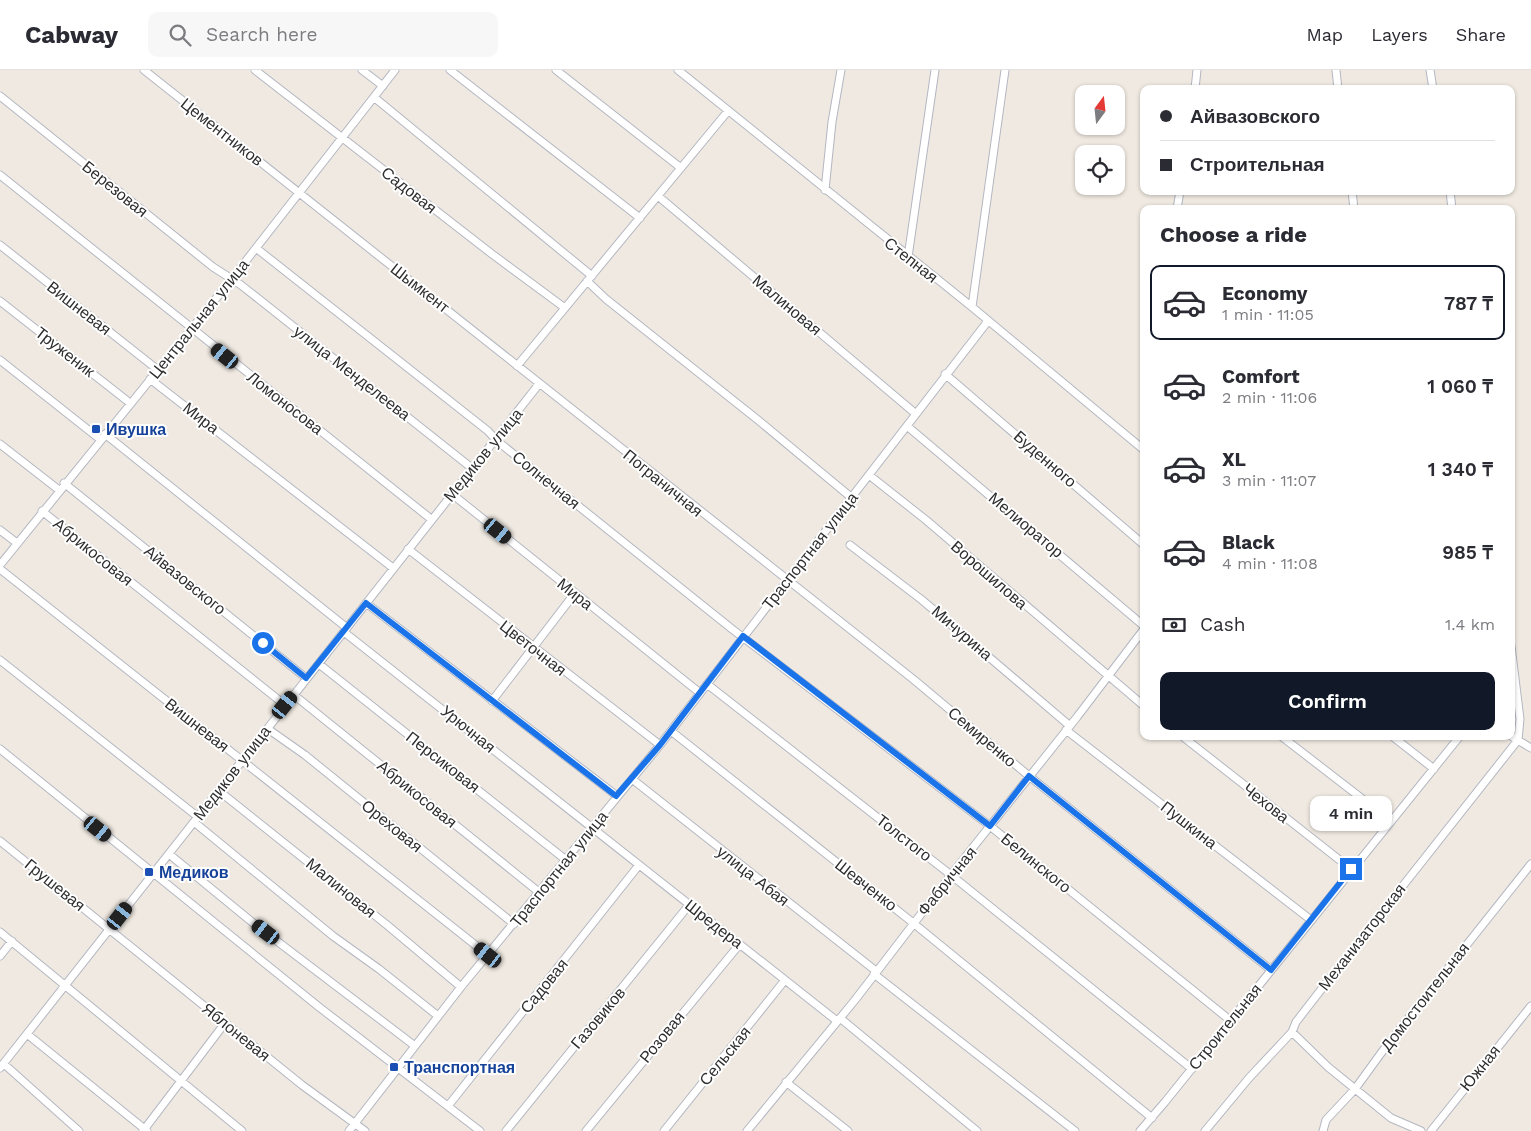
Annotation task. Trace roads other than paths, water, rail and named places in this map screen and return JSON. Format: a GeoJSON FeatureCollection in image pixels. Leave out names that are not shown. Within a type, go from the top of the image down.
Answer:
{"type":"FeatureCollection","features":[{"type":"Feature","properties":{"kind":"street","name":"Цементников"},"geometry":{"type":"LineString","coordinates":[[144,70],[300,194]]}},
{"type":"Feature","properties":{"kind":"street","name":"Садовая"},"geometry":{"type":"LineString","coordinates":[[255,70],[565,308]]}},
{"type":"Feature","properties":{"kind":"street"},"geometry":{"type":"LineString","coordinates":[[362,70],[383,86]]}},
{"type":"Feature","properties":{"kind":"street","name":"Центральная улица"},"geometry":{"type":"LineString","coordinates":[[0,565],[64,483],[300,194],[395,70]]}},
{"type":"Feature","properties":{"kind":"street"},"geometry":{"type":"LineString","coordinates":[[450,70],[640,218]]}},
{"type":"Feature","properties":{"kind":"street"},"geometry":{"type":"LineString","coordinates":[[556,70],[681,168]]}},
{"type":"Feature","properties":{"kind":"street","name":"Степная"},"geometry":{"type":"LineString","coordinates":[[678,70],[972,307],[1140,447]]}},
{"type":"Feature","properties":{"kind":"street"},"geometry":{"type":"LineString","coordinates":[[825,190],[832,122],[841,70]]}},
{"type":"Feature","properties":{"kind":"street"},"geometry":{"type":"LineString","coordinates":[[908,257],[935,70]]}},
{"type":"Feature","properties":{"kind":"street"},"geometry":{"type":"LineString","coordinates":[[972,307],[1005,70]]}},
{"type":"Feature","properties":{"kind":"street"},"geometry":{"type":"LineString","coordinates":[[1196,85],[1198,70]]}},
{"type":"Feature","properties":{"kind":"street"},"geometry":{"type":"LineString","coordinates":[[1336,70],[1338,85]]}},
{"type":"Feature","properties":{"kind":"street"},"geometry":{"type":"LineString","coordinates":[[1430,70],[1432,85]]}},
{"type":"Feature","properties":{"kind":"street","name":"Березовая"},"geometry":{"type":"LineString","coordinates":[[0,96],[231,280]]}},
{"type":"Feature","properties":{"kind":"street"},"geometry":{"type":"LineString","coordinates":[[375,98],[590,279],[606,299],[758,420],[852,498]]}},
{"type":"Feature","properties":{"kind":"street"},"geometry":{"type":"LineString","coordinates":[[518,366],[728,111]]}},
{"type":"Feature","properties":{"kind":"street","name":"Ломоносова"},"geometry":{"type":"LineString","coordinates":[[0,174],[431,519]]}},
{"type":"Feature","properties":{"kind":"street","name":"Шымкент"},"geometry":{"type":"LineString","coordinates":[[300,194],[539,384]]}},
{"type":"Feature","properties":{"kind":"street","name":"Малиновая"},"geometry":{"type":"LineString","coordinates":[[658,196],[916,414]]}},
{"type":"Feature","properties":{"kind":"street","name":"Вишневая"},"geometry":{"type":"LineString","coordinates":[[0,245],[158,370]]}},
{"type":"Feature","properties":{"kind":"street","name":"Солнечная"},"geometry":{"type":"LineString","coordinates":[[256,248],[743,636]]}},
{"type":"Feature","properties":{"kind":"street","name":"улица Менделеева"},"geometry":{"type":"LineString","coordinates":[[231,280],[472,468]]}},
{"type":"Feature","properties":{"kind":"street","name":"Труженик"},"geometry":{"type":"LineString","coordinates":[[0,301],[130,403]]}},
{"type":"Feature","properties":{"kind":"street","name":"Траспортная улица"},"geometry":{"type":"LineString","coordinates":[[349,1131],[438,1016],[540,893],[616,796],[660,745],[988,321]]}},
{"type":"Feature","properties":{"kind":"street"},"geometry":{"type":"LineString","coordinates":[[0,360],[103,437],[345,630]]}},
{"type":"Feature","properties":{"kind":"street","name":"Буденного"},"geometry":{"type":"LineString","coordinates":[[946,374],[1140,542]]}},
{"type":"Feature","properties":{"kind":"street","name":"Мира"},"geometry":{"type":"LineString","coordinates":[[150,378],[393,568]]}},
{"type":"Feature","properties":{"kind":"street","name":"Медиков улица"},"geometry":{"type":"LineString","coordinates":[[2,1066],[539,384]]}},
{"type":"Feature","properties":{"kind":"street","name":"Пограничная"},"geometry":{"type":"LineString","coordinates":[[539,384],[786,581]]}},
{"type":"Feature","properties":{"kind":"street","name":"Мелиоратор"},"geometry":{"type":"LineString","coordinates":[[907,426],[1140,625]]}},
{"type":"Feature","properties":{"kind":"street"},"geometry":{"type":"LineString","coordinates":[[0,444],[59,490]]}},
{"type":"Feature","properties":{"kind":"street","name":"Ворошилова"},"geometry":{"type":"LineString","coordinates":[[869,475],[926,520],[1109,675]]}},
{"type":"Feature","properties":{"kind":"street","name":"Айвазовского"},"geometry":{"type":"LineString","coordinates":[[64,483],[306,678]]}},
{"type":"Feature","properties":{"kind":"street","name":"Мира"},"geometry":{"type":"LineString","coordinates":[[452,494],[700,693]]}},
{"type":"Feature","properties":{"kind":"street","name":"Абрикосовая"},"geometry":{"type":"LineString","coordinates":[[42,511],[285,705]]}},
{"type":"Feature","properties":{"kind":"street"},"geometry":{"type":"LineString","coordinates":[[0,530],[17,543]]}},
{"type":"Feature","properties":{"kind":"street","name":"Мичурина"},"geometry":{"type":"LineString","coordinates":[[850,545],[922,600],[1068,728]]}},
{"type":"Feature","properties":{"kind":"street","name":"Цветочная"},"geometry":{"type":"LineString","coordinates":[[408,549],[660,745]]}},
{"type":"Feature","properties":{"kind":"street","name":"Вишневая"},"geometry":{"type":"LineString","coordinates":[[0,569],[488,955]]}},
{"type":"Feature","properties":{"kind":"street","name":"Семиренко"},"geometry":{"type":"LineString","coordinates":[[786,581],[913,679],[1029,776],[1271,970]]}},
{"type":"Feature","properties":{"kind":"street"},"geometry":{"type":"LineString","coordinates":[[492,701],[575,593]]}},
{"type":"Feature","properties":{"kind":"street"},"geometry":{"type":"LineString","coordinates":[[366,603],[616,796]]}},
{"type":"Feature","properties":{"kind":"street","name":"Урючная"},"geometry":{"type":"LineString","coordinates":[[345,630],[591,828]]}},
{"type":"Feature","properties":{"kind":"street","name":"Фабричная"},"geometry":{"type":"LineString","coordinates":[[747,1131],[875,973],[1140,633]]}},
{"type":"Feature","properties":{"kind":"street","name":"Белинского"},"geometry":{"type":"LineString","coordinates":[[743,636],[990,826],[1231,1021]]}},
{"type":"Feature","properties":{"kind":"street"},"geometry":{"type":"LineString","coordinates":[[0,660],[196,820],[333,936],[380,969],[438,1016]]}},
{"type":"Feature","properties":{"kind":"street","name":"Персиковая"},"geometry":{"type":"LineString","coordinates":[[319,664],[566,860]]}},
{"type":"Feature","properties":{"kind":"street"},"geometry":{"type":"LineString","coordinates":[[1109,675],[1114,682],[1140,703]]}},
{"type":"Feature","properties":{"kind":"street"},"geometry":{"type":"LineString","coordinates":[[1515,678],[1520,719],[1515,738],[1531,748]]}},
{"type":"Feature","properties":{"kind":"street","name":"Толстого"},"geometry":{"type":"LineString","coordinates":[[707,684],[951,875],[1192,1069]]}},
{"type":"Feature","properties":{"kind":"street","name":"Абрикосовая"},"geometry":{"type":"LineString","coordinates":[[294,695],[540,893]]}},
{"type":"Feature","properties":{"kind":"street","name":"Ореховая"},"geometry":{"type":"LineString","coordinates":[[268,728],[305,755],[514,924]]}},
{"type":"Feature","properties":{"kind":"street","name":"Пушкина"},"geometry":{"type":"LineString","coordinates":[[1068,728],[1311,920]]}},
{"type":"Feature","properties":{"kind":"street","name":"Шевченко"},"geometry":{"type":"LineString","coordinates":[[671,731],[1152,1118]]}},
{"type":"Feature","properties":{"kind":"street","name":"Чехова"},"geometry":{"type":"LineString","coordinates":[[1187,740],[1351,869]]}},
{"type":"Feature","properties":{"kind":"street"},"geometry":{"type":"LineString","coordinates":[[1286,740],[1390,821]]}},
{"type":"Feature","properties":{"kind":"street"},"geometry":{"type":"LineString","coordinates":[[1397,740],[1434,769]]}},
{"type":"Feature","properties":{"kind":"street","name":"Строительная"},"geometry":{"type":"LineString","coordinates":[[1140,1131],[1457,740]]}},
{"type":"Feature","properties":{"kind":"street","name":"Механизаторская"},"geometry":{"type":"LineString","coordinates":[[1205,1131],[1255,1071],[1292,1032],[1296,1022],[1513,740]]}},
{"type":"Feature","properties":{"kind":"street"},"geometry":{"type":"LineString","coordinates":[[0,749],[397,1068],[480,1131]]}},
{"type":"Feature","properties":{"kind":"street","name":"улица Абая"},"geometry":{"type":"LineString","coordinates":[[632,779],[1075,1131]]}},
{"type":"Feature","properties":{"kind":"street","name":"Малиновая"},"geometry":{"type":"LineString","coordinates":[[218,791],[387,925],[461,988]]}},
{"type":"Feature","properties":{"kind":"street","name":"Шредера"},"geometry":{"type":"LineString","coordinates":[[591,828],[739,945],[838,1019],[977,1131]]}},
{"type":"Feature","properties":{"kind":"street","name":"Грушевая"},"geometry":{"type":"LineString","coordinates":[[0,842],[109,930]]}},
{"type":"Feature","properties":{"kind":"street"},"geometry":{"type":"LineString","coordinates":[[169,854],[252,922],[415,1046]]}},
{"type":"Feature","properties":{"kind":"street","name":"Домостоительная"},"geometry":{"type":"LineString","coordinates":[[1323,1131],[1326,1120],[1355,1089],[1387,1044],[1531,864]]}},
{"type":"Feature","properties":{"kind":"street","name":"Садовая"},"geometry":{"type":"LineString","coordinates":[[448,1106],[639,865]]}},
{"type":"Feature","properties":{"kind":"street","name":"Газовиков"},"geometry":{"type":"LineString","coordinates":[[506,1131],[689,905]]}},
{"type":"Feature","properties":{"kind":"street","name":"Яблоневая"},"geometry":{"type":"LineString","coordinates":[[109,930],[302,1085],[365,1131]]}},
{"type":"Feature","properties":{"kind":"street"},"geometry":{"type":"LineString","coordinates":[[0,932],[242,1131]]}},
{"type":"Feature","properties":{"kind":"street"},"geometry":{"type":"LineString","coordinates":[[0,956],[12,941]]}},
{"type":"Feature","properties":{"kind":"street","name":"Розовая"},"geometry":{"type":"LineString","coordinates":[[586,1131],[739,945]]}},
{"type":"Feature","properties":{"kind":"street","name":"Сельская"},"geometry":{"type":"LineString","coordinates":[[664,1131],[785,980]]}},
{"type":"Feature","properties":{"kind":"street","name":"Южная"},"geometry":{"type":"LineString","coordinates":[[1430,1131],[1531,1006]]}},
{"type":"Feature","properties":{"kind":"street"},"geometry":{"type":"LineString","coordinates":[[27,1034],[145,1130],[225,1023]]}},
{"type":"Feature","properties":{"kind":"street"},"geometry":{"type":"LineString","coordinates":[[1292,1032],[1297,1039],[1391,1118],[1421,1131]]}},
{"type":"Feature","properties":{"kind":"street"},"geometry":{"type":"LineString","coordinates":[[2,1066],[79,1131]]}},
{"type":"Feature","properties":{"kind":"street"},"geometry":{"type":"LineString","coordinates":[[786,1082],[848,1131]]}},
{"type":"Feature","properties":{"kind":"place","name":"Ивушка"},"geometry":{"type":"Point","coordinates":[96,429]}},
{"type":"Feature","properties":{"kind":"place","name":"Медиков"},"geometry":{"type":"Point","coordinates":[149,872]}},
{"type":"Feature","properties":{"kind":"place","name":"Транспортная"},"geometry":{"type":"Point","coordinates":[394,1067]}}]}
